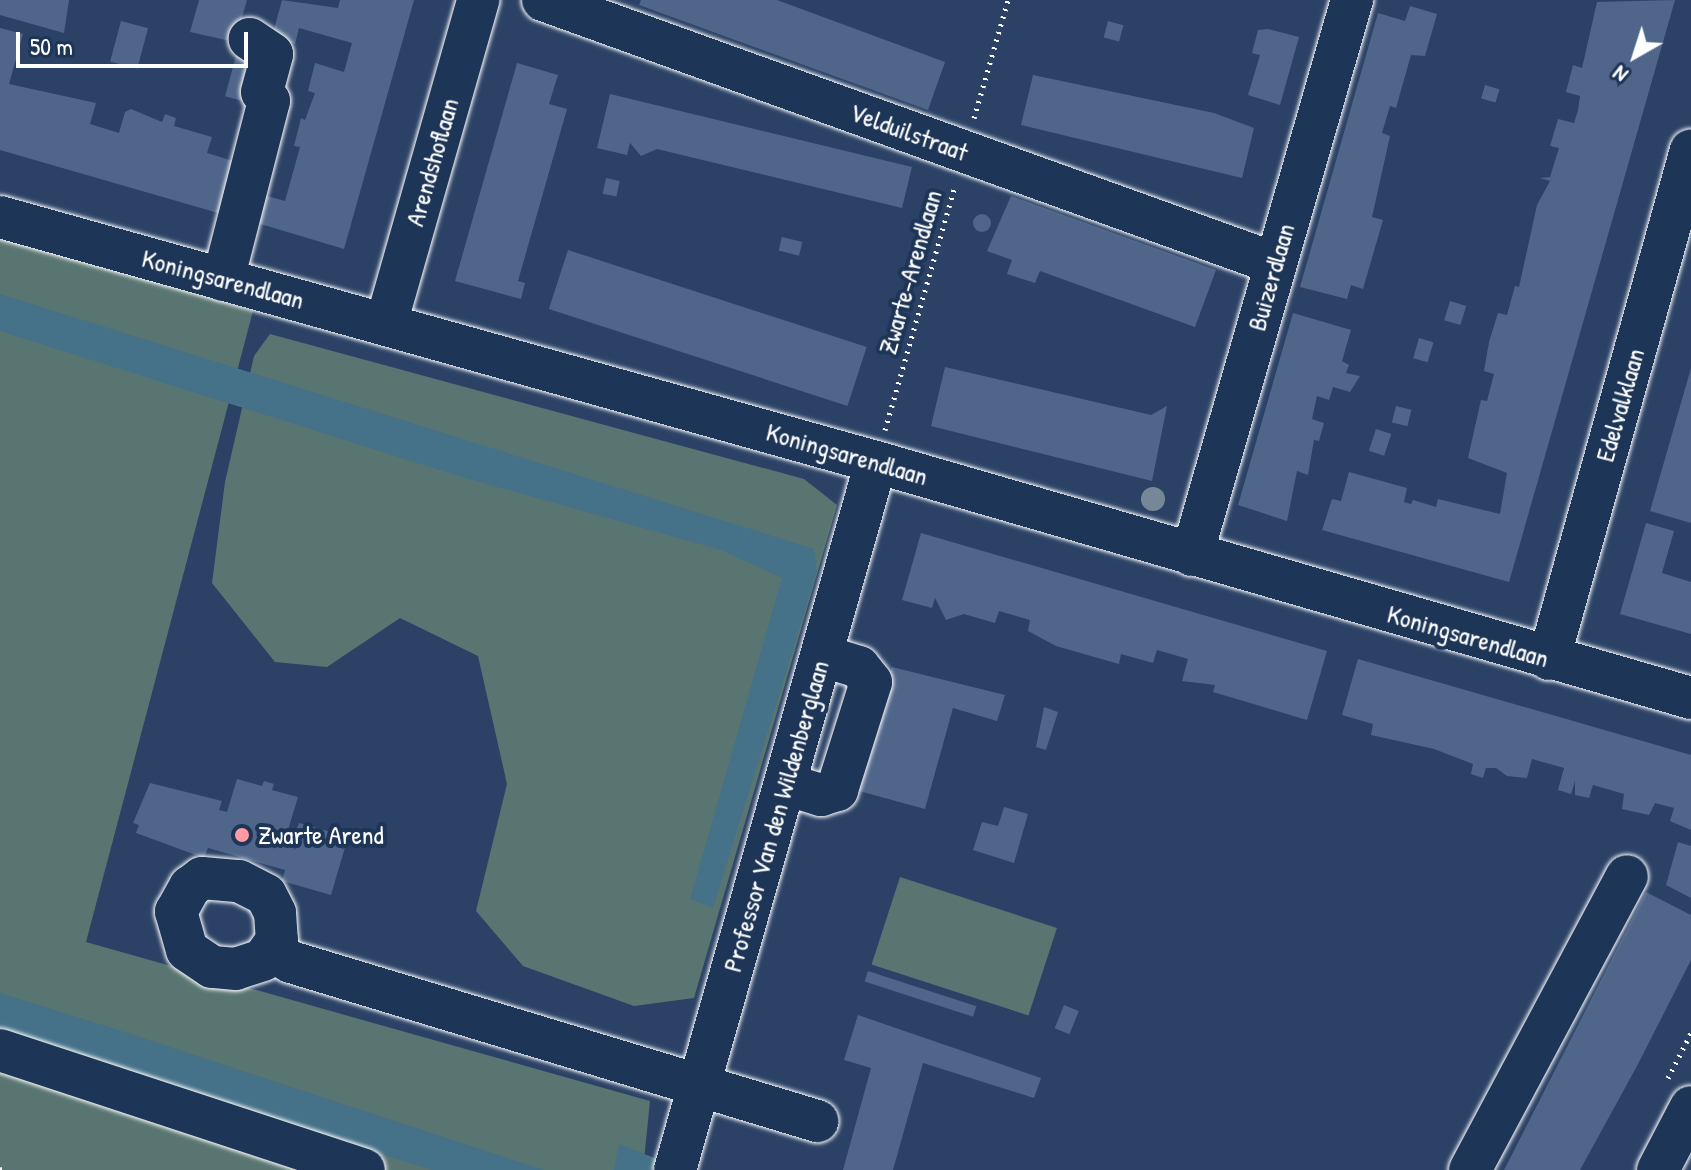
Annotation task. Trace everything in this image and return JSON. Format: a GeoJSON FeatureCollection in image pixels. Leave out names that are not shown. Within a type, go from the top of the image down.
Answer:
{"type":"FeatureCollection","features":[{"type":"Feature","properties":{"kind":"street","name":"Arendshoflaan"},"geometry":{"type":"LineString","coordinates":[[386,324],[478,0]]}},
{"type":"Feature","properties":{"kind":"street","name":"Velduilstraat"},"geometry":{"type":"LineString","coordinates":[[543,0],[1274,263]]}},
{"type":"Feature","properties":{"kind":"street","name":"Buizerdlaan"},"geometry":{"type":"LineString","coordinates":[[1192,555],[1352,0]]}},
{"type":"Feature","properties":{"kind":"street"},"geometry":{"type":"LineString","coordinates":[[223,280],[269,101],[262,92],[272,54],[250,39]]}},
{"type":"Feature","properties":{"kind":"street","name":"Edelvalklaan"},"geometry":{"type":"LineString","coordinates":[[1549,659],[1691,150]]}},
{"type":"Feature","properties":{"kind":"street","name":"Koningsarendlaan"},"geometry":{"type":"LineString","coordinates":[[0,217],[876,462],[1691,698]]}},
{"type":"Feature","properties":{"kind":"street","name":"Professor Van den Wildenberglaan"},"geometry":{"type":"LineString","coordinates":[[675,1170],[876,462]]}},
{"type":"Feature","properties":{"kind":"street"},"geometry":{"type":"LineString","coordinates":[[1470,1170],[1627,876]]}},
{"type":"Feature","properties":{"kind":"street"},"geometry":{"type":"LineString","coordinates":[[272,951],[291,962],[817,1121]]}},
{"type":"Feature","properties":{"kind":"street"},"geometry":{"type":"LineString","coordinates":[[0,1050],[364,1170]]}},
{"type":"Feature","properties":{"kind":"street"},"geometry":{"type":"LineString","coordinates":[[1658,1170],[1691,1107]]}},
{"type":"Feature","properties":{"kind":"path","name":"Zwarte-Arendlaan"},"geometry":{"type":"LineString","coordinates":[[876,462],[1008,0]]}},
{"type":"Feature","properties":{"kind":"green space"},"geometry":{"type":"Polygon","coordinates":[[[0,233],[253,311],[86,942],[650,1101],[643,1170],[0,1170],[0,233]]]}},
{"type":"Feature","properties":{"kind":"green space"},"geometry":{"type":"Polygon","coordinates":[[[270,334],[804,479],[837,505],[694,998],[634,1006],[523,966],[476,911],[507,784],[478,656],[400,618],[327,667],[275,662],[212,583],[225,482],[254,356],[270,334]]]}},
{"type":"Feature","properties":{"kind":"green space"},"geometry":{"type":"Polygon","coordinates":[[[900,877],[1057,928],[1028,1015],[872,964],[900,877]]]}},
{"type":"Feature","properties":{"kind":"water"},"geometry":{"type":"Polygon","coordinates":[[[0,294],[814,549],[817,572],[713,908],[690,899],[782,578],[721,550],[452,474],[0,331],[0,294]]]}},
{"type":"Feature","properties":{"kind":"water"},"geometry":{"type":"Polygon","coordinates":[[[0,993],[544,1170],[432,1170],[0,1032],[0,993]]]}},
{"type":"Feature","properties":{"kind":"water"},"geometry":{"type":"Polygon","coordinates":[[[619,1144],[657,1159],[652,1170],[614,1170],[619,1144]]]}},
{"type":"Feature","properties":{"kind":"building"},"geometry":{"type":"Polygon","coordinates":[[[0,0],[69,0],[64,33],[0,15],[0,0]]]}},
{"type":"Feature","properties":{"kind":"building"},"geometry":{"type":"Polygon","coordinates":[[[199,0],[247,0],[235,42],[190,32],[199,0]]]}},
{"type":"Feature","properties":{"kind":"building"},"geometry":{"type":"Polygon","coordinates":[[[282,0],[338,8],[340,0],[414,0],[344,249],[244,219],[252,192],[285,201],[300,147],[294,146],[301,118],[305,120],[315,93],[308,91],[315,63],[344,72],[352,43],[299,28],[295,44],[272,37],[282,0]]]}},
{"type":"Feature","properties":{"kind":"building"},"geometry":{"type":"Polygon","coordinates":[[[641,0],[777,0],[945,62],[928,110],[639,5],[641,0]]]}},
{"type":"Feature","properties":{"kind":"building"},"geometry":{"type":"Polygon","coordinates":[[[1675,0],[1509,582],[1322,530],[1332,499],[1341,501],[1349,472],[1407,488],[1404,502],[1411,504],[1413,500],[1436,507],[1438,499],[1500,514],[1507,473],[1468,458],[1481,400],[1487,401],[1494,374],[1484,371],[1489,342],[1498,313],[1507,315],[1515,286],[1519,287],[1537,205],[1550,181],[1540,178],[1550,177],[1559,148],[1550,146],[1558,119],[1574,123],[1578,110],[1580,96],[1566,92],[1573,65],[1582,68],[1597,2],[1675,0]]]}},
{"type":"Feature","properties":{"kind":"building"},"geometry":{"type":"Polygon","coordinates":[[[1410,6],[1437,14],[1425,56],[1411,55],[1396,108],[1390,106],[1382,133],[1390,136],[1372,217],[1383,220],[1363,289],[1351,285],[1347,299],[1300,287],[1378,13],[1405,21],[1410,6]]]}},
{"type":"Feature","properties":{"kind":"building"},"geometry":{"type":"Polygon","coordinates":[[[121,21],[148,28],[137,69],[110,62],[121,21]]]}},
{"type":"Feature","properties":{"kind":"building"},"geometry":{"type":"Polygon","coordinates":[[[1108,21],[1123,25],[1119,42],[1104,37],[1108,21]]]}},
{"type":"Feature","properties":{"kind":"building"},"geometry":{"type":"Polygon","coordinates":[[[0,28],[23,34],[9,84],[96,103],[90,124],[119,133],[125,112],[131,109],[162,122],[165,114],[176,118],[174,126],[212,137],[207,153],[233,161],[232,217],[0,150],[0,28]]]}},
{"type":"Feature","properties":{"kind":"building"},"geometry":{"type":"Polygon","coordinates":[[[1268,29],[1299,37],[1280,105],[1248,95],[1260,55],[1252,53],[1258,30],[1268,29]]]}},
{"type":"Feature","properties":{"kind":"building"},"geometry":{"type":"Polygon","coordinates":[[[238,48],[260,54],[247,102],[225,96],[238,48]]]}},
{"type":"Feature","properties":{"kind":"building"},"geometry":{"type":"Polygon","coordinates":[[[517,63],[558,75],[549,104],[567,109],[518,281],[525,283],[521,299],[455,281],[517,63]]]}},
{"type":"Feature","properties":{"kind":"building"},"geometry":{"type":"Polygon","coordinates":[[[1033,75],[1214,113],[1254,128],[1242,178],[1021,125],[1033,75]]]}},
{"type":"Feature","properties":{"kind":"building"},"geometry":{"type":"Polygon","coordinates":[[[1485,85],[1499,89],[1496,103],[1481,98],[1485,85]]]}},
{"type":"Feature","properties":{"kind":"building"},"geometry":{"type":"Polygon","coordinates":[[[610,94],[912,167],[902,208],[657,149],[641,156],[630,143],[627,155],[597,148],[610,94]]]}},
{"type":"Feature","properties":{"kind":"building"},"geometry":{"type":"Polygon","coordinates":[[[606,178],[620,181],[616,197],[603,194],[606,178]]]}},
{"type":"Feature","properties":{"kind":"building"},"geometry":{"type":"Polygon","coordinates":[[[1011,196],[1216,270],[1195,327],[1040,271],[1035,283],[1007,274],[1012,260],[987,251],[1011,196]]]}},
{"type":"Feature","properties":{"kind":"building"},"geometry":{"type":"Polygon","coordinates":[[[982,214],[991,223],[982,232],[973,223],[982,214]]]}},
{"type":"Feature","properties":{"kind":"building"},"geometry":{"type":"Polygon","coordinates":[[[782,237],[802,242],[799,256],[779,251],[782,237]]]}},
{"type":"Feature","properties":{"kind":"building"},"geometry":{"type":"Polygon","coordinates":[[[568,250],[867,347],[847,406],[549,309],[568,250]]]}},
{"type":"Feature","properties":{"kind":"building"},"geometry":{"type":"Polygon","coordinates":[[[1450,301],[1466,306],[1460,325],[1444,320],[1450,301]]]}},
{"type":"Feature","properties":{"kind":"building"},"geometry":{"type":"Polygon","coordinates":[[[1293,313],[1351,330],[1342,361],[1349,365],[1346,373],[1360,376],[1350,392],[1333,387],[1329,400],[1317,396],[1312,419],[1324,423],[1319,441],[1314,440],[1308,475],[1297,471],[1287,521],[1238,505],[1293,313]]]}},
{"type":"Feature","properties":{"kind":"building"},"geometry":{"type":"Polygon","coordinates":[[[1419,338],[1433,342],[1428,362],[1413,358],[1419,338]]]}},
{"type":"Feature","properties":{"kind":"building"},"geometry":{"type":"Polygon","coordinates":[[[945,367],[1151,415],[1167,406],[1152,481],[931,426],[945,367]]]}},
{"type":"Feature","properties":{"kind":"building"},"geometry":{"type":"Polygon","coordinates":[[[1691,368],[1691,523],[1650,511],[1691,368]]]}},
{"type":"Feature","properties":{"kind":"building"},"geometry":{"type":"Polygon","coordinates":[[[1396,406],[1412,410],[1407,426],[1392,422],[1396,406]]]}},
{"type":"Feature","properties":{"kind":"building"},"geometry":{"type":"Polygon","coordinates":[[[1376,429],[1391,434],[1384,456],[1369,451],[1376,429]]]}},
{"type":"Feature","properties":{"kind":"building"},"geometry":{"type":"Polygon","coordinates":[[[1646,523],[1674,531],[1662,573],[1691,582],[1691,634],[1620,614],[1646,523]]]}},
{"type":"Feature","properties":{"kind":"building"},"geometry":{"type":"Polygon","coordinates":[[[921,533],[1327,651],[1307,720],[1213,692],[1215,685],[1182,681],[1188,659],[1157,650],[1153,663],[1121,654],[1119,664],[1056,646],[1028,631],[1030,620],[999,611],[995,623],[964,614],[946,620],[935,598],[932,608],[902,600],[921,533]]]}},
{"type":"Feature","properties":{"kind":"building"},"geometry":{"type":"Polygon","coordinates":[[[1358,659],[1691,755],[1691,830],[1670,821],[1674,808],[1655,803],[1649,815],[1622,809],[1624,794],[1593,785],[1589,798],[1575,795],[1575,781],[1571,794],[1558,790],[1564,768],[1532,759],[1527,778],[1507,776],[1496,768],[1486,768],[1483,778],[1471,774],[1473,764],[1434,749],[1371,735],[1373,724],[1342,715],[1358,659]]]}},
{"type":"Feature","properties":{"kind":"building"},"geometry":{"type":"Polygon","coordinates":[[[892,667],[1005,695],[997,721],[953,708],[925,809],[848,788],[892,667]]]}},
{"type":"Feature","properties":{"kind":"building"},"geometry":{"type":"Polygon","coordinates":[[[1044,707],[1058,712],[1046,750],[1036,747],[1044,707]]]}},
{"type":"Feature","properties":{"kind":"building","name":"Zwarte Arend"},"geometry":{"type":"Polygon","coordinates":[[[237,779],[262,786],[264,781],[274,784],[272,790],[298,797],[288,830],[296,831],[299,823],[348,837],[331,895],[282,881],[285,870],[208,848],[204,858],[136,833],[139,825],[133,823],[150,783],[222,801],[219,810],[227,812],[237,779]]]}},
{"type":"Feature","properties":{"kind":"building"},"geometry":{"type":"Polygon","coordinates":[[[1004,807],[1028,814],[1014,863],[973,850],[982,822],[998,826],[1004,807]]]}},
{"type":"Feature","properties":{"kind":"building"},"geometry":{"type":"Polygon","coordinates":[[[1678,842],[1691,846],[1691,898],[1666,885],[1678,842]]]}},
{"type":"Feature","properties":{"kind":"building"},"geometry":{"type":"Polygon","coordinates":[[[1646,892],[1691,915],[1691,960],[1637,1066],[1580,1170],[1504,1170],[1646,892]]]}},
{"type":"Feature","properties":{"kind":"building"},"geometry":{"type":"Polygon","coordinates":[[[868,971],[976,1006],[973,1017],[865,981],[868,971]]]}},
{"type":"Feature","properties":{"kind":"building"},"geometry":{"type":"Polygon","coordinates":[[[1064,1005],[1079,1011],[1069,1034],[1055,1028],[1064,1005]]]}},
{"type":"Feature","properties":{"kind":"building"},"geometry":{"type":"Polygon","coordinates":[[[858,1015],[1041,1078],[1034,1098],[923,1063],[893,1170],[843,1170],[871,1068],[844,1060],[858,1015]]]}},
{"type":"Feature","properties":{"kind":"place","name":"Zwarte Arend"},"geometry":{"type":"Point","coordinates":[242,835]}}]}
